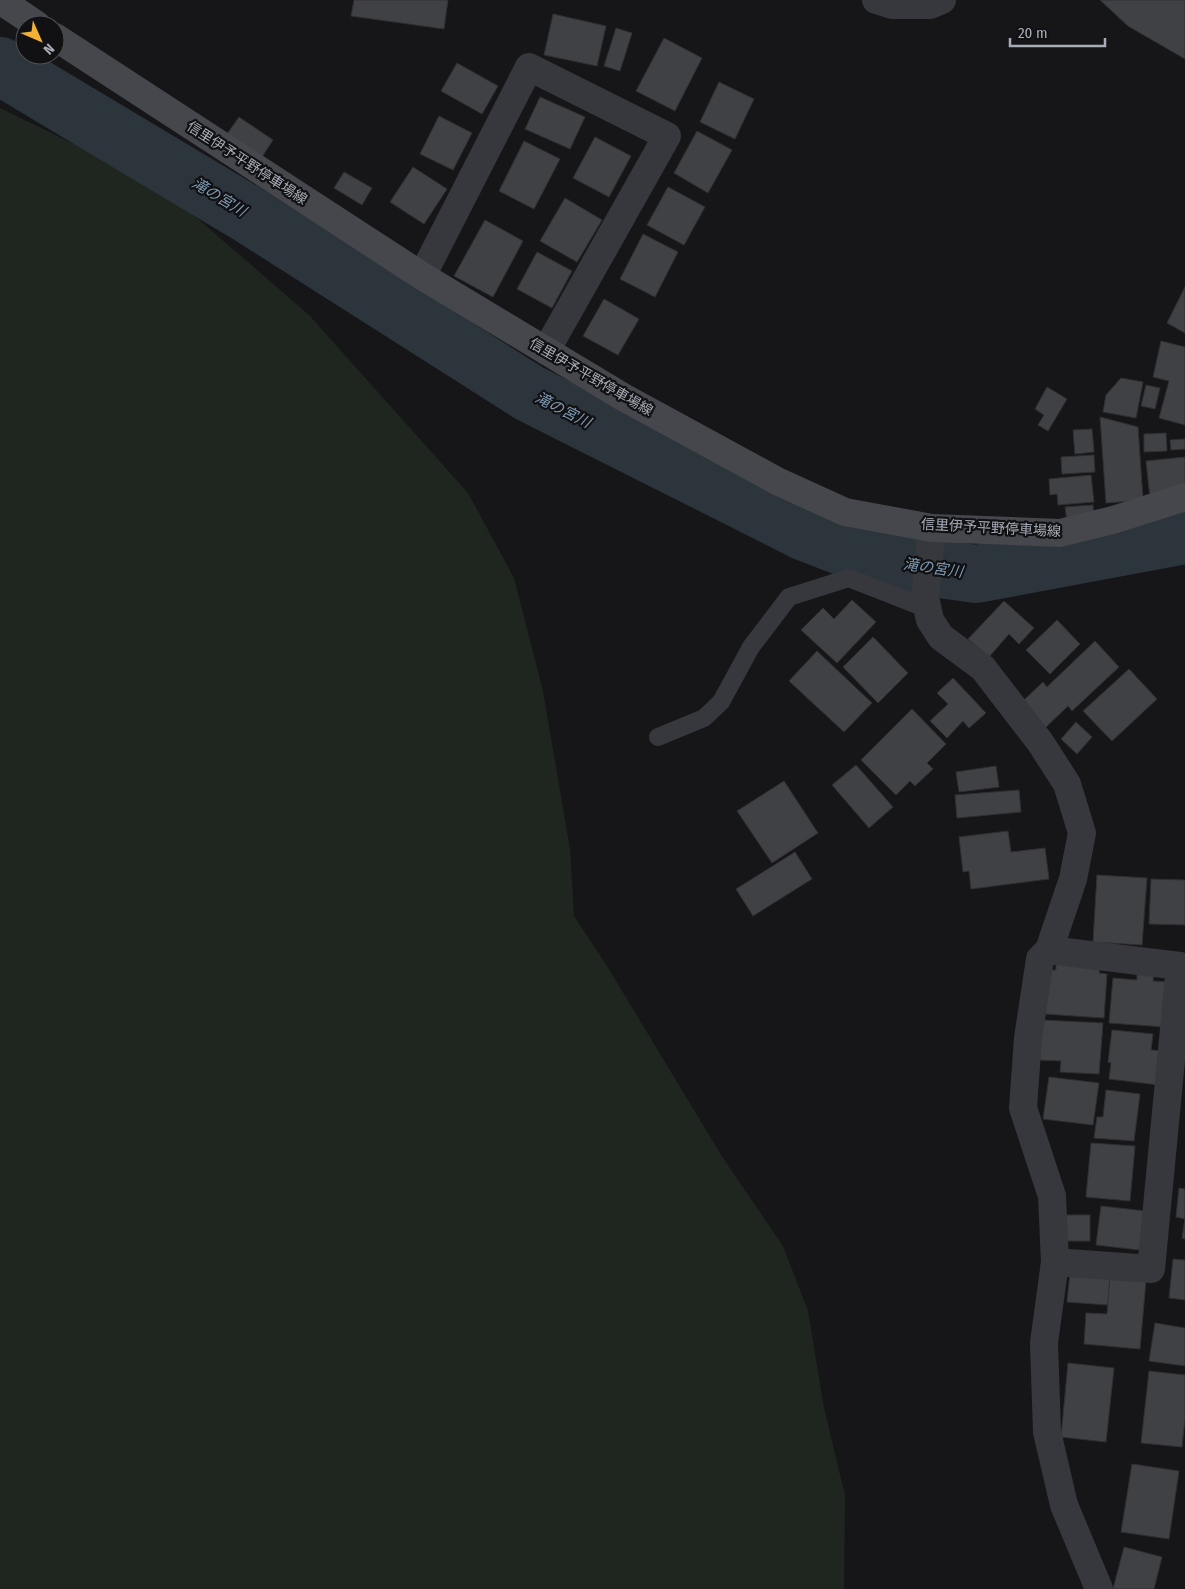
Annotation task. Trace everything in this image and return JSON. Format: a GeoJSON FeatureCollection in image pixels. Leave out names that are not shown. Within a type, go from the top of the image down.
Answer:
{"type":"FeatureCollection","features":[{"type":"Feature","properties":{"kind":"main road"},"geometry":{"type":"LineString","coordinates":[[0,0],[22,15]]}},
{"type":"Feature","properties":{"kind":"main road","name":"信里伊予平野停車場線"},"geometry":{"type":"LineString","coordinates":[[65,44],[422,276],[622,397],[777,481],[845,512],[932,534],[1060,534],[1113,520],[1185,497]]}},
{"type":"Feature","properties":{"kind":"street"},"geometry":{"type":"LineString","coordinates":[[876,0],[892,5],[930,5],[942,0]]}},
{"type":"Feature","properties":{"kind":"street"},"geometry":{"type":"LineString","coordinates":[[422,276],[529,66],[666,136],[546,351]]}},
{"type":"Feature","properties":{"kind":"street"},"geometry":{"type":"LineString","coordinates":[[932,534],[926,603],[930,620],[941,637],[983,668],[1040,742],[1067,784],[1082,834],[1073,879],[1049,950],[1040,959],[1028,1038],[1023,1108],[1052,1196],[1055,1262],[1044,1343],[1047,1432],[1064,1505],[1100,1589]]}},
{"type":"Feature","properties":{"kind":"street"},"geometry":{"type":"LineString","coordinates":[[1049,950],[1180,966],[1151,1269],[1055,1262]]}},
{"type":"Feature","properties":{"kind":"lane"},"geometry":{"type":"LineString","coordinates":[[658,736],[704,718],[721,702],[752,648],[789,597],[849,578],[926,603]]}},
{"type":"Feature","properties":{"kind":"shaded area"},"geometry":{"type":"Polygon","coordinates":[[[0,108],[160,186],[309,315],[468,493],[514,578],[543,691],[570,849],[574,916],[607,966],[723,1158],[783,1246],[808,1311],[824,1408],[845,1495],[844,1589],[0,1589],[0,108]]]}},
{"type":"Feature","properties":{"kind":"building"},"geometry":{"type":"Polygon","coordinates":[[[354,0],[448,0],[444,29],[351,16],[354,0]]]}},
{"type":"Feature","properties":{"kind":"building"},"geometry":{"type":"Polygon","coordinates":[[[1100,0],[1185,0],[1185,59],[1128,26],[1100,0]]]}},
{"type":"Feature","properties":{"kind":"building"},"geometry":{"type":"Polygon","coordinates":[[[553,14],[606,26],[597,66],[544,55],[553,14]]]}},
{"type":"Feature","properties":{"kind":"building"},"geometry":{"type":"Polygon","coordinates":[[[616,28],[632,33],[620,71],[604,66],[616,28]]]}},
{"type":"Feature","properties":{"kind":"building"},"geometry":{"type":"Polygon","coordinates":[[[664,38],[702,58],[675,111],[636,91],[664,38]]]}},
{"type":"Feature","properties":{"kind":"building"},"geometry":{"type":"Polygon","coordinates":[[[457,63],[498,86],[482,114],[441,91],[457,63]]]}},
{"type":"Feature","properties":{"kind":"building"},"geometry":{"type":"Polygon","coordinates":[[[719,82],[754,99],[735,139],[700,122],[719,82]]]}},
{"type":"Feature","properties":{"kind":"building"},"geometry":{"type":"Polygon","coordinates":[[[540,97],[585,117],[570,149],[525,129],[540,97]]]}},
{"type":"Feature","properties":{"kind":"building"},"geometry":{"type":"Polygon","coordinates":[[[439,116],[472,133],[453,170],[420,154],[439,116]]]}},
{"type":"Feature","properties":{"kind":"building"},"geometry":{"type":"Polygon","coordinates":[[[239,117],[273,140],[262,157],[227,134],[239,117]]]}},
{"type":"Feature","properties":{"kind":"building"},"geometry":{"type":"Polygon","coordinates":[[[697,131],[732,150],[708,193],[674,173],[697,131]]]}},
{"type":"Feature","properties":{"kind":"building"},"geometry":{"type":"Polygon","coordinates":[[[595,137],[631,156],[609,197],[573,178],[595,137]]]}},
{"type":"Feature","properties":{"kind":"building"},"geometry":{"type":"Polygon","coordinates":[[[524,141],[560,159],[534,209],[499,191],[524,141]]]}},
{"type":"Feature","properties":{"kind":"building"},"geometry":{"type":"Polygon","coordinates":[[[413,167],[447,189],[424,224],[390,202],[413,167]]]}},
{"type":"Feature","properties":{"kind":"building"},"geometry":{"type":"Polygon","coordinates":[[[344,172],[372,188],[362,205],[334,188],[344,172]]]}},
{"type":"Feature","properties":{"kind":"building"},"geometry":{"type":"Polygon","coordinates":[[[668,187],[705,207],[684,245],[647,225],[668,187]]]}},
{"type":"Feature","properties":{"kind":"building"},"geometry":{"type":"Polygon","coordinates":[[[565,198],[602,220],[577,262],[540,241],[565,198]]]}},
{"type":"Feature","properties":{"kind":"building"},"geometry":{"type":"Polygon","coordinates":[[[485,220],[523,241],[493,297],[454,276],[485,220]]]}},
{"type":"Feature","properties":{"kind":"building"},"geometry":{"type":"Polygon","coordinates":[[[643,234],[678,252],[655,297],[620,279],[643,234]]]}},
{"type":"Feature","properties":{"kind":"building"},"geometry":{"type":"Polygon","coordinates":[[[537,252],[572,271],[552,308],[517,289],[537,252]]]}},
{"type":"Feature","properties":{"kind":"building"},"geometry":{"type":"Polygon","coordinates":[[[1185,287],[1185,333],[1167,323],[1185,287]]]}},
{"type":"Feature","properties":{"kind":"building"},"geometry":{"type":"Polygon","coordinates":[[[604,299],[639,319],[618,355],[583,336],[604,299]]]}},
{"type":"Feature","properties":{"kind":"building"},"geometry":{"type":"Polygon","coordinates":[[[1161,341],[1185,347],[1185,425],[1159,418],[1169,381],[1153,377],[1161,341]]]}},
{"type":"Feature","properties":{"kind":"building"},"geometry":{"type":"Polygon","coordinates":[[[1121,378],[1143,382],[1136,418],[1103,412],[1106,395],[1121,378]]]}},
{"type":"Feature","properties":{"kind":"building"},"geometry":{"type":"Polygon","coordinates":[[[1146,385],[1160,388],[1155,409],[1141,406],[1146,385]]]}},
{"type":"Feature","properties":{"kind":"building"},"geometry":{"type":"Polygon","coordinates":[[[1047,387],[1067,399],[1048,431],[1038,425],[1044,415],[1035,409],[1047,387]]]}},
{"type":"Feature","properties":{"kind":"building"},"geometry":{"type":"Polygon","coordinates":[[[1100,417],[1138,427],[1143,500],[1106,503],[1100,417]]]}},
{"type":"Feature","properties":{"kind":"building"},"geometry":{"type":"Polygon","coordinates":[[[1092,429],[1094,452],[1075,454],[1073,430],[1092,429]]]}},
{"type":"Feature","properties":{"kind":"building"},"geometry":{"type":"Polygon","coordinates":[[[1166,433],[1167,451],[1144,452],[1144,434],[1166,433]]]}},
{"type":"Feature","properties":{"kind":"building"},"geometry":{"type":"Polygon","coordinates":[[[1185,439],[1185,449],[1171,450],[1170,440],[1185,439]]]}},
{"type":"Feature","properties":{"kind":"building"},"geometry":{"type":"Polygon","coordinates":[[[1094,455],[1095,472],[1062,474],[1061,457],[1094,455]]]}},
{"type":"Feature","properties":{"kind":"building"},"geometry":{"type":"Polygon","coordinates":[[[1185,457],[1185,493],[1150,498],[1146,461],[1185,457]]]}},
{"type":"Feature","properties":{"kind":"building"},"geometry":{"type":"Polygon","coordinates":[[[1091,475],[1094,502],[1058,505],[1057,494],[1050,495],[1049,479],[1091,475]]]}},
{"type":"Feature","properties":{"kind":"building"},"geometry":{"type":"Polygon","coordinates":[[[1093,505],[1094,518],[1067,522],[1065,507],[1093,505]]]}},
{"type":"Feature","properties":{"kind":"building"},"geometry":{"type":"Polygon","coordinates":[[[852,600],[876,622],[837,663],[801,630],[823,608],[834,619],[852,600]]]}},
{"type":"Feature","properties":{"kind":"building"},"geometry":{"type":"Polygon","coordinates":[[[1004,601],[1034,628],[1019,644],[1009,634],[989,657],[968,639],[1004,601]]]}},
{"type":"Feature","properties":{"kind":"building"},"geometry":{"type":"Polygon","coordinates":[[[1057,620],[1080,644],[1050,674],[1026,650],[1057,620]]]}},
{"type":"Feature","properties":{"kind":"building"},"geometry":{"type":"Polygon","coordinates":[[[873,637],[908,673],[878,703],[843,667],[873,637]]]}},
{"type":"Feature","properties":{"kind":"building"},"geometry":{"type":"Polygon","coordinates":[[[1095,641],[1119,667],[1072,711],[1068,706],[1044,729],[1023,701],[1043,682],[1047,687],[1095,641]]]}},
{"type":"Feature","properties":{"kind":"building"},"geometry":{"type":"Polygon","coordinates":[[[817,651],[872,703],[844,732],[789,681],[817,651]]]}},
{"type":"Feature","properties":{"kind":"building"},"geometry":{"type":"Polygon","coordinates":[[[1129,669],[1157,699],[1112,741],[1083,711],[1129,669]]]}},
{"type":"Feature","properties":{"kind":"building"},"geometry":{"type":"Polygon","coordinates":[[[953,678],[986,713],[969,728],[963,721],[947,738],[930,721],[948,704],[937,693],[953,678]]]}},
{"type":"Feature","properties":{"kind":"building"},"geometry":{"type":"Polygon","coordinates":[[[912,709],[946,744],[927,763],[933,769],[915,786],[910,781],[896,795],[861,760],[912,709]]]}},
{"type":"Feature","properties":{"kind":"building"},"geometry":{"type":"Polygon","coordinates":[[[1076,722],[1092,737],[1077,754],[1061,739],[1076,722]]]}},
{"type":"Feature","properties":{"kind":"building"},"geometry":{"type":"Polygon","coordinates":[[[856,765],[893,807],[869,828],[832,785],[856,765]]]}},
{"type":"Feature","properties":{"kind":"building"},"geometry":{"type":"Polygon","coordinates":[[[996,766],[999,787],[959,792],[956,772],[996,766]]]}},
{"type":"Feature","properties":{"kind":"building"},"geometry":{"type":"Polygon","coordinates":[[[784,781],[818,833],[772,863],[737,811],[784,781]]]}},
{"type":"Feature","properties":{"kind":"building"},"geometry":{"type":"Polygon","coordinates":[[[1019,790],[1021,812],[957,818],[955,795],[1019,790]]]}},
{"type":"Feature","properties":{"kind":"building"},"geometry":{"type":"Polygon","coordinates":[[[1008,831],[1011,852],[1045,848],[1049,879],[971,889],[969,871],[963,872],[959,837],[1008,831]]]}},
{"type":"Feature","properties":{"kind":"building"},"geometry":{"type":"Polygon","coordinates":[[[795,852],[812,879],[753,916],[736,889],[795,852]]]}},
{"type":"Feature","properties":{"kind":"building"},"geometry":{"type":"Polygon","coordinates":[[[1097,875],[1147,878],[1142,945],[1093,942],[1097,875]]]}},
{"type":"Feature","properties":{"kind":"building"},"geometry":{"type":"Polygon","coordinates":[[[1151,879],[1185,880],[1185,925],[1149,924],[1151,879]]]}},
{"type":"Feature","properties":{"kind":"building"},"geometry":{"type":"Polygon","coordinates":[[[1056,962],[1100,964],[1099,973],[1107,974],[1104,1018],[1045,1014],[1049,970],[1056,970],[1056,962]]]}},
{"type":"Feature","properties":{"kind":"building"},"geometry":{"type":"Polygon","coordinates":[[[1137,968],[1154,969],[1153,981],[1170,982],[1166,1027],[1109,1023],[1113,978],[1137,980],[1137,968]]]}},
{"type":"Feature","properties":{"kind":"building"},"geometry":{"type":"Polygon","coordinates":[[[1042,1020],[1103,1023],[1099,1074],[1060,1072],[1061,1061],[1039,1060],[1042,1020]]]}},
{"type":"Feature","properties":{"kind":"building"},"geometry":{"type":"Polygon","coordinates":[[[1112,1030],[1153,1034],[1151,1050],[1163,1051],[1159,1085],[1109,1079],[1111,1063],[1108,1062],[1112,1030]]]}},
{"type":"Feature","properties":{"kind":"building"},"geometry":{"type":"Polygon","coordinates":[[[1049,1077],[1099,1083],[1093,1125],[1043,1119],[1049,1077]]]}},
{"type":"Feature","properties":{"kind":"building"},"geometry":{"type":"Polygon","coordinates":[[[1106,1090],[1140,1094],[1134,1141],[1094,1138],[1097,1117],[1103,1117],[1106,1090]]]}},
{"type":"Feature","properties":{"kind":"building"},"geometry":{"type":"Polygon","coordinates":[[[1091,1143],[1135,1146],[1130,1201],[1086,1197],[1091,1143]]]}},
{"type":"Feature","properties":{"kind":"building"},"geometry":{"type":"Polygon","coordinates":[[[1179,1188],[1185,1189],[1185,1219],[1176,1217],[1179,1188]]]}},
{"type":"Feature","properties":{"kind":"building"},"geometry":{"type":"Polygon","coordinates":[[[1101,1206],[1145,1211],[1140,1250],[1096,1245],[1101,1206]]]}},
{"type":"Feature","properties":{"kind":"building"},"geometry":{"type":"Polygon","coordinates":[[[1065,1215],[1090,1215],[1090,1241],[1065,1241],[1065,1215]]]}},
{"type":"Feature","properties":{"kind":"building"},"geometry":{"type":"Polygon","coordinates":[[[1185,1219],[1185,1239],[1182,1238],[1185,1219]]]}},
{"type":"Feature","properties":{"kind":"building"},"geometry":{"type":"Polygon","coordinates":[[[1173,1259],[1185,1260],[1185,1300],[1169,1298],[1173,1259]]]}},
{"type":"Feature","properties":{"kind":"building"},"geometry":{"type":"Polygon","coordinates":[[[1070,1274],[1110,1277],[1108,1305],[1067,1302],[1070,1274]]]}},
{"type":"Feature","properties":{"kind":"building"},"geometry":{"type":"Polygon","coordinates":[[[1110,1277],[1146,1280],[1140,1349],[1084,1344],[1086,1313],[1107,1314],[1110,1277]]]}},
{"type":"Feature","properties":{"kind":"building"},"geometry":{"type":"Polygon","coordinates":[[[1155,1323],[1185,1328],[1185,1366],[1149,1361],[1155,1323]]]}},
{"type":"Feature","properties":{"kind":"building"},"geometry":{"type":"Polygon","coordinates":[[[1068,1363],[1114,1368],[1106,1442],[1061,1437],[1068,1363]]]}},
{"type":"Feature","properties":{"kind":"building"},"geometry":{"type":"Polygon","coordinates":[[[1149,1371],[1185,1375],[1185,1418],[1182,1447],[1141,1443],[1149,1371]]]}},
{"type":"Feature","properties":{"kind":"building"},"geometry":{"type":"Polygon","coordinates":[[[1132,1464],[1179,1471],[1169,1539],[1121,1532],[1132,1464]]]}},
{"type":"Feature","properties":{"kind":"building"},"geometry":{"type":"Polygon","coordinates":[[[1124,1547],[1162,1557],[1154,1589],[1113,1589],[1124,1547]]]}},
{"type":"Feature","properties":{"kind":"waterway","name":"滝の宮川"},"geometry":{"type":"LineString","coordinates":[[0,66],[246,213],[529,393],[805,532],[877,560],[976,574],[1185,535]]}}]}
